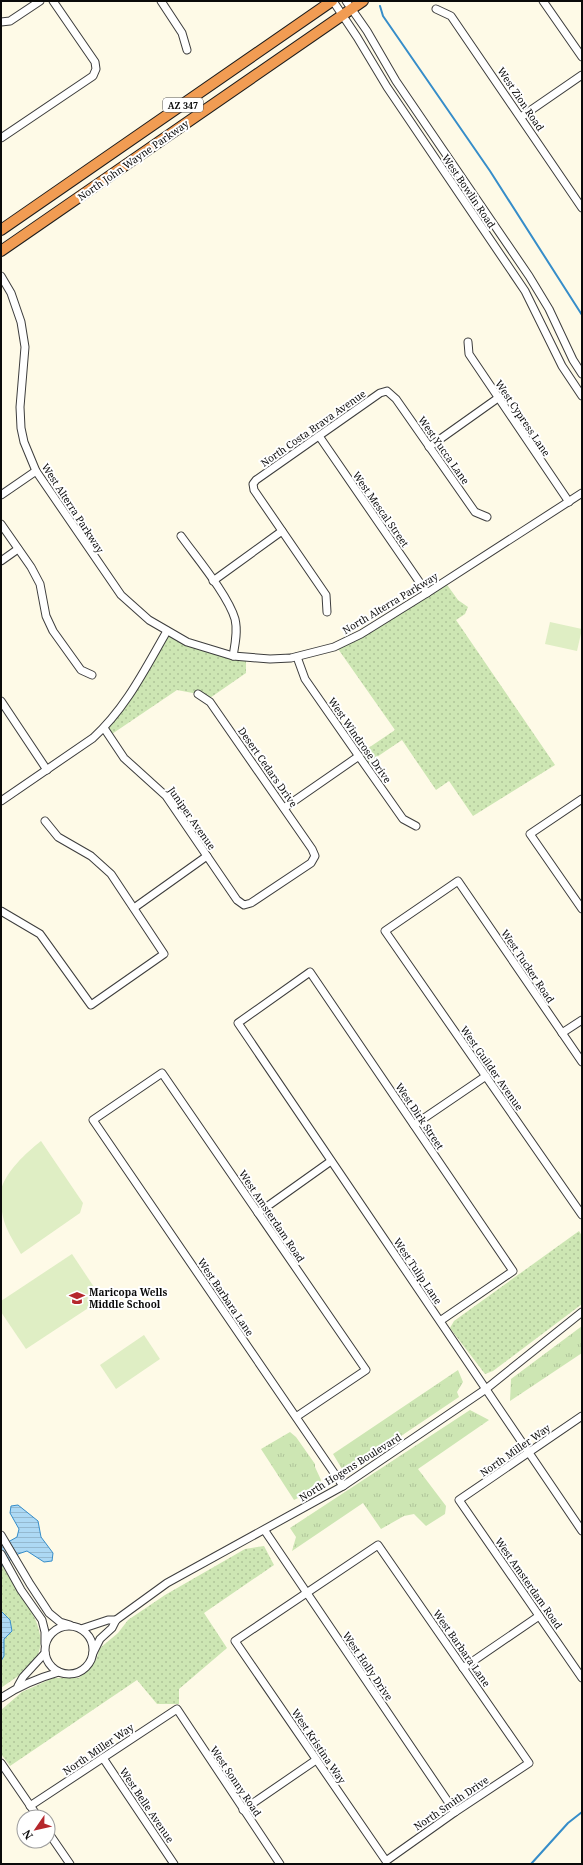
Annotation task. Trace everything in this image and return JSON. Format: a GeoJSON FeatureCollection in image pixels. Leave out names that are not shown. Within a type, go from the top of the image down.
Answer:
{"type":"FeatureCollection","features":[{"type":"Feature","properties":{"kind":"highway","name":"North John Wayne Parkway"},"geometry":{"type":"LineString","coordinates":[[1,230],[332,1]]}},
{"type":"Feature","properties":{"kind":"highway","name":"North John Wayne Parkway"},"geometry":{"type":"LineString","coordinates":[[1,251],[343,15],[349,5],[363,1]]}},
{"type":"Feature","properties":{"kind":"street"},"geometry":{"type":"LineString","coordinates":[[1,22],[10,21],[40,1]]}},
{"type":"Feature","properties":{"kind":"street"},"geometry":{"type":"LineString","coordinates":[[1,138],[93,76],[96,69],[95,62],[53,1]]}},
{"type":"Feature","properties":{"kind":"street"},"geometry":{"type":"LineString","coordinates":[[161,1],[182,32],[187,50]]}},
{"type":"Feature","properties":{"kind":"street","name":"West Bowlin Road"},"geometry":{"type":"LineString","coordinates":[[332,1],[358,37],[387,87],[525,291],[562,366],[582,396]]}},
{"type":"Feature","properties":{"kind":"street"},"geometry":{"type":"LineString","coordinates":[[544,1],[582,57]]}},
{"type":"Feature","properties":{"kind":"street","name":"West Bowlin Road"},"geometry":{"type":"LineString","coordinates":[[349,5],[401,88],[529,276],[549,309],[573,360],[582,374]]}},
{"type":"Feature","properties":{"kind":"street","name":"West Zion Road"},"geometry":{"type":"LineString","coordinates":[[436,9],[451,16],[582,208]]}},
{"type":"Feature","properties":{"kind":"street"},"geometry":{"type":"LineString","coordinates":[[521,117],[582,75]]}},
{"type":"Feature","properties":{"kind":"street","name":"West Alterra Parkway"},"geometry":{"type":"LineString","coordinates":[[1,276],[11,293],[21,322],[25,347],[20,407],[21,428],[24,442],[36,471],[121,595],[134,608],[167,631]]}},
{"type":"Feature","properties":{"kind":"street","name":"West Cypress Lane"},"geometry":{"type":"LineString","coordinates":[[468,342],[469,354],[569,502]]}},
{"type":"Feature","properties":{"kind":"street","name":"North Costa Brava Avenue"},"geometry":{"type":"LineString","coordinates":[[282,531],[254,490],[252,484],[380,393],[387,391]]}},
{"type":"Feature","properties":{"kind":"street","name":"West Yucca Lane"},"geometry":{"type":"LineString","coordinates":[[387,391],[396,399],[475,512],[487,517]]}},
{"type":"Feature","properties":{"kind":"street"},"geometry":{"type":"LineString","coordinates":[[429,447],[498,398]]}},
{"type":"Feature","properties":{"kind":"street","name":"West Mescal Street"},"geometry":{"type":"LineString","coordinates":[[318,436],[427,593]]}},
{"type":"Feature","properties":{"kind":"street"},"geometry":{"type":"LineString","coordinates":[[1,495],[36,471]]}},
{"type":"Feature","properties":{"kind":"street","name":"North Alterra Parkway"},"geometry":{"type":"LineString","coordinates":[[167,631],[187,642],[232,656],[279,659],[297,657],[334,647],[348,641],[427,593],[582,493]]}},
{"type":"Feature","properties":{"kind":"street"},"geometry":{"type":"LineString","coordinates":[[1,524],[40,584],[46,616],[53,631],[81,670],[92,675]]}},
{"type":"Feature","properties":{"kind":"street"},"geometry":{"type":"LineString","coordinates":[[213,581],[282,531],[326,595],[327,612]]}},
{"type":"Feature","properties":{"kind":"street"},"geometry":{"type":"LineString","coordinates":[[181,536],[230,606],[235,621],[236,642],[232,656]]}},
{"type":"Feature","properties":{"kind":"street"},"geometry":{"type":"LineString","coordinates":[[1,561],[18,549]]}},
{"type":"Feature","properties":{"kind":"street"},"geometry":{"type":"LineString","coordinates":[[1,801],[93,738],[104,728],[122,707],[167,631]]}},
{"type":"Feature","properties":{"kind":"street","name":"West Windrose Drive"},"geometry":{"type":"LineString","coordinates":[[297,657],[305,679],[403,819],[416,826]]}},
{"type":"Feature","properties":{"kind":"street","name":"Desert Cedars Drive"},"geometry":{"type":"LineString","coordinates":[[198,694],[210,702],[312,849],[315,856],[312,863],[251,903],[244,905]]}},
{"type":"Feature","properties":{"kind":"street"},"geometry":{"type":"LineString","coordinates":[[1,701],[47,770]]}},
{"type":"Feature","properties":{"kind":"street","name":"Juniper Avenue"},"geometry":{"type":"LineString","coordinates":[[104,728],[124,758],[166,796],[237,900],[244,905]]}},
{"type":"Feature","properties":{"kind":"street"},"geometry":{"type":"LineString","coordinates":[[284,808],[359,756]]}},
{"type":"Feature","properties":{"kind":"street"},"geometry":{"type":"LineString","coordinates":[[582,799],[530,834],[582,909]]}},
{"type":"Feature","properties":{"kind":"street"},"geometry":{"type":"LineString","coordinates":[[1,911],[40,934],[91,1005],[164,954],[111,874],[91,856],[58,837],[45,821]]}},
{"type":"Feature","properties":{"kind":"street"},"geometry":{"type":"LineString","coordinates":[[134,908],[207,856]]}},
{"type":"Feature","properties":{"kind":"street","name":"West Tucker Road"},"geometry":{"type":"LineString","coordinates":[[385,931],[458,882],[582,1062]]}},
{"type":"Feature","properties":{"kind":"street","name":"West Guilder Avenue"},"geometry":{"type":"LineString","coordinates":[[385,931],[582,1216]]}},
{"type":"Feature","properties":{"kind":"street","name":"West Dirk Street"},"geometry":{"type":"LineString","coordinates":[[238,1023],[310,972],[513,1271],[440,1321]]}},
{"type":"Feature","properties":{"kind":"street"},"geometry":{"type":"LineString","coordinates":[[562,1033],[582,1020]]}},
{"type":"Feature","properties":{"kind":"street","name":"West Tulip Lane"},"geometry":{"type":"LineString","coordinates":[[238,1023],[582,1531]]}},
{"type":"Feature","properties":{"kind":"street","name":"West Barbara Lane"},"geometry":{"type":"LineString","coordinates":[[162,1073],[93,1120],[343,1486]]}},
{"type":"Feature","properties":{"kind":"street","name":"West Amsterdam Road"},"geometry":{"type":"LineString","coordinates":[[162,1073],[366,1370],[296,1417]]}},
{"type":"Feature","properties":{"kind":"street"},"geometry":{"type":"LineString","coordinates":[[414,1125],[486,1076]]}},
{"type":"Feature","properties":{"kind":"street"},"geometry":{"type":"LineString","coordinates":[[258,1213],[331,1162]]}},
{"type":"Feature","properties":{"kind":"street","name":"North Hogens Boulevard"},"geometry":{"type":"LineString","coordinates":[[93,1653],[100,1639],[112,1628],[116,1620],[167,1584],[343,1486],[486,1389],[582,1312]]}},
{"type":"Feature","properties":{"kind":"street","name":"North Miller Way"},"geometry":{"type":"LineString","coordinates":[[459,1500],[582,1416]]}},
{"type":"Feature","properties":{"kind":"street","name":"West Amsterdam Road"},"geometry":{"type":"LineString","coordinates":[[459,1500],[582,1678]]}},
{"type":"Feature","properties":{"kind":"street","name":"West Holly Drive"},"geometry":{"type":"LineString","coordinates":[[264,1531],[455,1812]]}},
{"type":"Feature","properties":{"kind":"street"},"geometry":{"type":"LineString","coordinates":[[1,1535],[17,1564],[50,1613],[60,1622],[81,1629],[91,1639],[93,1653],[87,1666],[81,1671],[74,1674],[59,1672],[52,1668],[45,1650],[45,1632],[42,1620],[1,1554]]}},
{"type":"Feature","properties":{"kind":"street","name":"West Barbara Lane"},"geometry":{"type":"LineString","coordinates":[[307,1593],[378,1545],[528,1763]]}},
{"type":"Feature","properties":{"kind":"street","name":"West Kristina Way"},"geometry":{"type":"LineString","coordinates":[[307,1593],[235,1641],[386,1861]]}},
{"type":"Feature","properties":{"kind":"street"},"geometry":{"type":"LineString","coordinates":[[463,1668],[539,1616]]}},
{"type":"Feature","properties":{"kind":"street","name":"North Hogens Boulevard"},"geometry":{"type":"LineString","coordinates":[[81,1629],[108,1620],[116,1620]]}},
{"type":"Feature","properties":{"kind":"street"},"geometry":{"type":"LineString","coordinates":[[1,1698],[18,1686],[23,1677],[45,1650],[47,1640],[57,1629],[72,1626]]}},
{"type":"Feature","properties":{"kind":"street"},"geometry":{"type":"LineString","coordinates":[[18,1686],[28,1685],[39,1678],[59,1672]]}},
{"type":"Feature","properties":{"kind":"street","name":"North Miller Way"},"geometry":{"type":"LineString","coordinates":[[30,1806],[176,1709]]}},
{"type":"Feature","properties":{"kind":"street","name":"West Sonny Road"},"geometry":{"type":"LineString","coordinates":[[176,1709],[280,1864]]}},
{"type":"Feature","properties":{"kind":"street","name":"West Belle Avenue"},"geometry":{"type":"LineString","coordinates":[[103,1758],[174,1864]]}},
{"type":"Feature","properties":{"kind":"street"},"geometry":{"type":"LineString","coordinates":[[243,1810],[316,1760]]}},
{"type":"Feature","properties":{"kind":"street"},"geometry":{"type":"LineString","coordinates":[[1,1763],[32,1809]]}},
{"type":"Feature","properties":{"kind":"street","name":"North Smith Drive"},"geometry":{"type":"LineString","coordinates":[[386,1861],[528,1763]]}},
{"type":"Feature","properties":{"kind":"street"},"geometry":{"type":"LineString","coordinates":[[56,1844],[70,1864]]}},
{"type":"Feature","properties":{"kind":"green space"},"geometry":{"type":"Polygon","coordinates":[[[445,582],[458,600],[468,607],[465,614],[456,620],[555,765],[473,816],[449,781],[436,790],[402,740],[365,765],[358,755],[395,730],[336,646],[445,582]]]}},
{"type":"Feature","properties":{"kind":"green space"},"geometry":{"type":"Polygon","coordinates":[[[550,622],[582,629],[577,651],[545,644],[550,622]]]}},
{"type":"Feature","properties":{"kind":"green space"},"geometry":{"type":"Polygon","coordinates":[[[167,631],[187,642],[246,658],[246,673],[207,700],[198,694],[177,690],[109,736],[104,728],[167,631]]]}},
{"type":"Feature","properties":{"kind":"green space"},"geometry":{"type":"Polygon","coordinates":[[[41,1141],[83,1203],[80,1213],[21,1254],[5,1224],[1,1191],[3,1184],[11,1170],[41,1141]]]}},
{"type":"Feature","properties":{"kind":"green space"},"geometry":{"type":"Polygon","coordinates":[[[579,1231],[582,1236],[582,1304],[493,1371],[485,1374],[450,1328],[454,1321],[579,1231]]]}},
{"type":"Feature","properties":{"kind":"green space"},"geometry":{"type":"Polygon","coordinates":[[[72,1254],[102,1299],[26,1349],[1,1312],[1,1301],[72,1254]]]}},
{"type":"Feature","properties":{"kind":"green space"},"geometry":{"type":"Polygon","coordinates":[[[582,1326],[582,1353],[510,1401],[511,1379],[582,1326]]]}},
{"type":"Feature","properties":{"kind":"green space"},"geometry":{"type":"Polygon","coordinates":[[[144,1335],[160,1359],[116,1389],[100,1365],[144,1335]]]}},
{"type":"Feature","properties":{"kind":"green space"},"geometry":{"type":"Polygon","coordinates":[[[458,1370],[463,1382],[457,1392],[459,1397],[349,1471],[342,1469],[333,1454],[458,1370]]]}},
{"type":"Feature","properties":{"kind":"green space"},"geometry":{"type":"Polygon","coordinates":[[[470,1410],[489,1420],[418,1469],[446,1506],[445,1514],[426,1526],[414,1514],[404,1516],[381,1529],[363,1503],[292,1551],[296,1537],[290,1528],[470,1410]]]}},
{"type":"Feature","properties":{"kind":"green space"},"geometry":{"type":"Polygon","coordinates":[[[290,1432],[296,1437],[315,1464],[321,1480],[318,1488],[294,1500],[261,1449],[290,1432]]]}},
{"type":"Feature","properties":{"kind":"green space"},"geometry":{"type":"Polygon","coordinates":[[[264,1546],[274,1565],[204,1613],[227,1648],[179,1689],[179,1704],[157,1704],[137,1680],[10,1766],[1,1754],[1,1710],[22,1692],[53,1678],[79,1678],[96,1660],[100,1648],[118,1633],[128,1620],[165,1595],[245,1549],[264,1546]]]}},
{"type":"Feature","properties":{"kind":"green space"},"geometry":{"type":"Polygon","coordinates":[[[1,1563],[33,1614],[39,1628],[41,1642],[38,1655],[29,1668],[1,1688],[1,1563]]]}},
{"type":"Feature","properties":{"kind":"water"},"geometry":{"type":"Polygon","coordinates":[[[18,1505],[38,1521],[41,1537],[53,1553],[52,1561],[44,1562],[27,1551],[18,1554],[1,1567],[1,1546],[17,1537],[19,1529],[10,1513],[11,1506],[18,1505]]]}},
{"type":"Feature","properties":{"kind":"water"},"geometry":{"type":"Polygon","coordinates":[[[1,1611],[10,1620],[12,1631],[4,1639],[4,1656],[1,1661],[1,1611]]]}},
{"type":"Feature","properties":{"kind":"waterway"},"geometry":{"type":"LineString","coordinates":[[380,6],[383,16],[490,171],[582,315]]}},
{"type":"Feature","properties":{"kind":"waterway"},"geometry":{"type":"LineString","coordinates":[[531,1864],[568,1823],[582,1812]]}},
{"type":"Feature","properties":{"kind":"place","name":"Maricopa Wells Middle School"},"geometry":{"type":"Point","coordinates":[77,1298]}}]}
